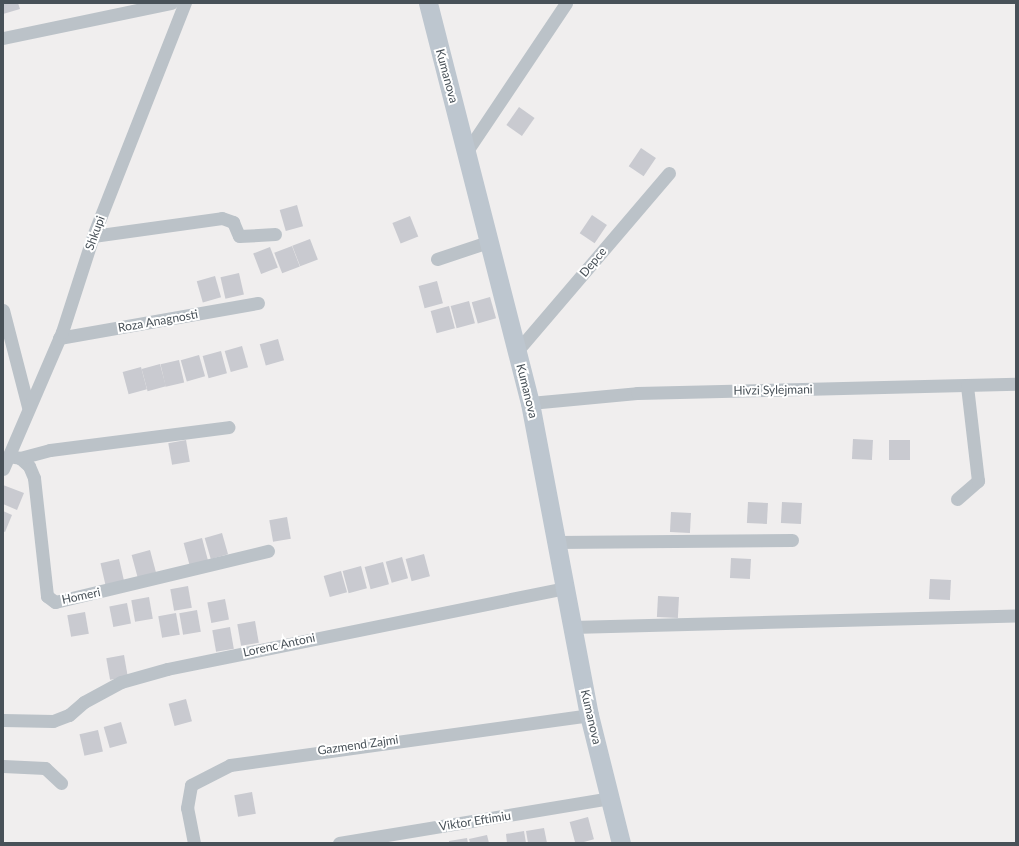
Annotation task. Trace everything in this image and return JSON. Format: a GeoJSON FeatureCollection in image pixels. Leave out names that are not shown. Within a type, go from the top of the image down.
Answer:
{"type":"FeatureCollection","features":[{"type":"Feature","properties":{"kind":"main road","name":"Kumanova"},"geometry":{"type":"LineString","coordinates":[[428,3],[490,241],[530,403],[589,715],[611,798],[621,843]]}},
{"type":"Feature","properties":{"kind":"street"},"geometry":{"type":"LineString","coordinates":[[3,38],[171,3]]}},
{"type":"Feature","properties":{"kind":"street","name":"Shkupi"},"geometry":{"type":"LineString","coordinates":[[3,468],[11,455],[28,407],[59,338],[93,236],[186,3]]}},
{"type":"Feature","properties":{"kind":"street"},"geometry":{"type":"LineString","coordinates":[[467,152],[566,3]]}},
{"type":"Feature","properties":{"kind":"street","name":"Depce"},"geometry":{"type":"LineString","coordinates":[[517,351],[669,173]]}},
{"type":"Feature","properties":{"kind":"street"},"geometry":{"type":"LineString","coordinates":[[93,236],[222,218],[233,222],[239,236],[275,234]]}},
{"type":"Feature","properties":{"kind":"street"},"geometry":{"type":"LineString","coordinates":[[437,259],[490,241]]}},
{"type":"Feature","properties":{"kind":"street","name":"Roza Anagnosti"},"geometry":{"type":"LineString","coordinates":[[59,338],[258,304]]}},
{"type":"Feature","properties":{"kind":"street"},"geometry":{"type":"LineString","coordinates":[[3,310],[28,407]]}},
{"type":"Feature","properties":{"kind":"street","name":"Hivzi Sylejmani"},"geometry":{"type":"LineString","coordinates":[[530,403],[637,393],[1016,384]]}},
{"type":"Feature","properties":{"kind":"street"},"geometry":{"type":"LineString","coordinates":[[958,499],[978,481],[967,386]]}},
{"type":"Feature","properties":{"kind":"street"},"geometry":{"type":"LineString","coordinates":[[11,455],[229,427]]}},
{"type":"Feature","properties":{"kind":"street","name":"Homeri"},"geometry":{"type":"LineString","coordinates":[[11,455],[34,478],[47,596],[55,602],[268,551]]}},
{"type":"Feature","properties":{"kind":"street"},"geometry":{"type":"LineString","coordinates":[[556,542],[792,540]]}},
{"type":"Feature","properties":{"kind":"street","name":"Lorenc Antoni"},"geometry":{"type":"LineString","coordinates":[[3,720],[53,721],[70,715],[89,699],[121,682],[167,669],[565,588]]}},
{"type":"Feature","properties":{"kind":"street"},"geometry":{"type":"LineString","coordinates":[[572,628],[1016,615]]}},
{"type":"Feature","properties":{"kind":"street","name":"Gazmend Zajmi"},"geometry":{"type":"LineString","coordinates":[[194,843],[187,808],[191,785],[197,779],[230,764],[589,715]]}},
{"type":"Feature","properties":{"kind":"street"},"geometry":{"type":"LineString","coordinates":[[3,766],[45,768],[61,783]]}},
{"type":"Feature","properties":{"kind":"street","name":"Viktor Eftimiu"},"geometry":{"type":"LineString","coordinates":[[339,843],[611,798]]}},
{"type":"Feature","properties":{"kind":"building"},"geometry":{"type":"Polygon","coordinates":[[[3,3],[18,3],[20,9],[3,14],[3,3]]]}},
{"type":"Feature","properties":{"kind":"building"},"geometry":{"type":"Polygon","coordinates":[[[519,107],[535,118],[522,136],[506,125],[519,107]]]}},
{"type":"Feature","properties":{"kind":"building"},"geometry":{"type":"Polygon","coordinates":[[[641,148],[656,158],[644,176],[629,166],[641,148]]]}},
{"type":"Feature","properties":{"kind":"building"},"geometry":{"type":"Polygon","coordinates":[[[297,205],[303,226],[286,231],[280,210],[297,205]]]}},
{"type":"Feature","properties":{"kind":"building"},"geometry":{"type":"Polygon","coordinates":[[[592,215],[607,225],[595,243],[580,233],[592,215]]]}},
{"type":"Feature","properties":{"kind":"building"},"geometry":{"type":"Polygon","coordinates":[[[410,216],[418,236],[401,244],[392,223],[410,216]]]}},
{"type":"Feature","properties":{"kind":"building"},"geometry":{"type":"Polygon","coordinates":[[[310,239],[318,260],[300,266],[292,246],[310,239]]]}},
{"type":"Feature","properties":{"kind":"building"},"geometry":{"type":"Polygon","coordinates":[[[292,246],[300,267],[282,273],[274,253],[292,246]]]}},
{"type":"Feature","properties":{"kind":"building"},"geometry":{"type":"Polygon","coordinates":[[[270,247],[278,268],[261,274],[253,253],[270,247]]]}},
{"type":"Feature","properties":{"kind":"building"},"geometry":{"type":"Polygon","coordinates":[[[239,273],[244,294],[225,299],[220,277],[239,273]]]}},
{"type":"Feature","properties":{"kind":"building"},"geometry":{"type":"Polygon","coordinates":[[[215,276],[221,297],[203,302],[197,281],[215,276]]]}},
{"type":"Feature","properties":{"kind":"building"},"geometry":{"type":"Polygon","coordinates":[[[437,281],[443,303],[425,308],[419,286],[437,281]]]}},
{"type":"Feature","properties":{"kind":"building"},"geometry":{"type":"Polygon","coordinates":[[[490,297],[496,318],[478,323],[472,302],[490,297]]]}},
{"type":"Feature","properties":{"kind":"building"},"geometry":{"type":"Polygon","coordinates":[[[469,301],[475,323],[457,328],[451,306],[469,301]]]}},
{"type":"Feature","properties":{"kind":"building"},"geometry":{"type":"Polygon","coordinates":[[[449,306],[455,328],[437,333],[431,311],[449,306]]]}},
{"type":"Feature","properties":{"kind":"building"},"geometry":{"type":"Polygon","coordinates":[[[278,339],[284,360],[266,365],[260,344],[278,339]]]}},
{"type":"Feature","properties":{"kind":"building"},"geometry":{"type":"Polygon","coordinates":[[[242,346],[248,367],[231,372],[225,351],[242,346]]]}},
{"type":"Feature","properties":{"kind":"building"},"geometry":{"type":"Polygon","coordinates":[[[221,351],[227,373],[209,378],[203,356],[221,351]]]}},
{"type":"Feature","properties":{"kind":"building"},"geometry":{"type":"Polygon","coordinates":[[[199,355],[205,376],[187,381],[181,360],[199,355]]]}},
{"type":"Feature","properties":{"kind":"building"},"geometry":{"type":"Polygon","coordinates":[[[179,360],[184,382],[166,387],[160,364],[179,360]]]}},
{"type":"Feature","properties":{"kind":"building"},"geometry":{"type":"Polygon","coordinates":[[[160,364],[166,386],[148,391],[142,369],[160,364]]]}},
{"type":"Feature","properties":{"kind":"building"},"geometry":{"type":"Polygon","coordinates":[[[141,367],[147,389],[129,394],[123,372],[141,367]]]}},
{"type":"Feature","properties":{"kind":"building"},"geometry":{"type":"Polygon","coordinates":[[[853,439],[873,440],[872,460],[852,459],[853,439]]]}},
{"type":"Feature","properties":{"kind":"building"},"geometry":{"type":"Polygon","coordinates":[[[186,440],[190,462],[172,465],[168,443],[186,440]]]}},
{"type":"Feature","properties":{"kind":"building"},"geometry":{"type":"Polygon","coordinates":[[[889,440],[910,440],[910,460],[889,460],[889,440]]]}},
{"type":"Feature","properties":{"kind":"building"},"geometry":{"type":"Polygon","coordinates":[[[3,485],[24,493],[17,510],[3,504],[3,485]]]}},
{"type":"Feature","properties":{"kind":"building"},"geometry":{"type":"Polygon","coordinates":[[[748,502],[768,503],[767,524],[747,523],[748,502]]]}},
{"type":"Feature","properties":{"kind":"building"},"geometry":{"type":"Polygon","coordinates":[[[782,502],[802,503],[801,524],[781,523],[782,502]]]}},
{"type":"Feature","properties":{"kind":"building"},"geometry":{"type":"Polygon","coordinates":[[[3,511],[12,515],[5,532],[3,531],[3,511]]]}},
{"type":"Feature","properties":{"kind":"building"},"geometry":{"type":"Polygon","coordinates":[[[671,512],[691,513],[690,533],[670,532],[671,512]]]}},
{"type":"Feature","properties":{"kind":"building"},"geometry":{"type":"Polygon","coordinates":[[[287,517],[291,539],[273,542],[269,520],[287,517]]]}},
{"type":"Feature","properties":{"kind":"building"},"geometry":{"type":"Polygon","coordinates":[[[222,533],[228,554],[211,559],[205,538],[222,533]]]}},
{"type":"Feature","properties":{"kind":"building"},"geometry":{"type":"Polygon","coordinates":[[[202,538],[208,560],[190,565],[184,543],[202,538]]]}},
{"type":"Feature","properties":{"kind":"building"},"geometry":{"type":"Polygon","coordinates":[[[150,550],[156,572],[138,577],[132,555],[150,550]]]}},
{"type":"Feature","properties":{"kind":"building"},"geometry":{"type":"Polygon","coordinates":[[[424,554],[430,576],[412,581],[406,559],[424,554]]]}},
{"type":"Feature","properties":{"kind":"building"},"geometry":{"type":"Polygon","coordinates":[[[402,557],[408,578],[392,583],[386,562],[402,557]]]}},
{"type":"Feature","properties":{"kind":"building"},"geometry":{"type":"Polygon","coordinates":[[[731,558],[751,559],[750,579],[730,578],[731,558]]]}},
{"type":"Feature","properties":{"kind":"building"},"geometry":{"type":"Polygon","coordinates":[[[119,559],[124,580],[105,585],[100,563],[119,559]]]}},
{"type":"Feature","properties":{"kind":"building"},"geometry":{"type":"Polygon","coordinates":[[[383,562],[389,584],[371,589],[365,567],[383,562]]]}},
{"type":"Feature","properties":{"kind":"building"},"geometry":{"type":"Polygon","coordinates":[[[361,566],[367,588],[349,593],[343,571],[361,566]]]}},
{"type":"Feature","properties":{"kind":"building"},"geometry":{"type":"Polygon","coordinates":[[[341,571],[347,592],[330,597],[324,576],[341,571]]]}},
{"type":"Feature","properties":{"kind":"building"},"geometry":{"type":"Polygon","coordinates":[[[930,579],[951,580],[950,600],[929,599],[930,579]]]}},
{"type":"Feature","properties":{"kind":"building"},"geometry":{"type":"Polygon","coordinates":[[[188,586],[192,608],[174,611],[170,589],[188,586]]]}},
{"type":"Feature","properties":{"kind":"building"},"geometry":{"type":"Polygon","coordinates":[[[658,596],[679,597],[678,618],[657,617],[658,596]]]}},
{"type":"Feature","properties":{"kind":"building"},"geometry":{"type":"Polygon","coordinates":[[[149,597],[153,619],[135,622],[131,600],[149,597]]]}},
{"type":"Feature","properties":{"kind":"building"},"geometry":{"type":"Polygon","coordinates":[[[225,599],[229,620],[211,623],[207,602],[225,599]]]}},
{"type":"Feature","properties":{"kind":"building"},"geometry":{"type":"Polygon","coordinates":[[[127,603],[131,624],[113,627],[109,606],[127,603]]]}},
{"type":"Feature","properties":{"kind":"building"},"geometry":{"type":"Polygon","coordinates":[[[197,610],[201,632],[183,635],[179,613],[197,610]]]}},
{"type":"Feature","properties":{"kind":"building"},"geometry":{"type":"Polygon","coordinates":[[[85,612],[89,634],[71,637],[67,615],[85,612]]]}},
{"type":"Feature","properties":{"kind":"building"},"geometry":{"type":"Polygon","coordinates":[[[176,613],[180,635],[162,638],[158,616],[176,613]]]}},
{"type":"Feature","properties":{"kind":"building"},"geometry":{"type":"Polygon","coordinates":[[[255,621],[259,643],[241,646],[237,624],[255,621]]]}},
{"type":"Feature","properties":{"kind":"building"},"geometry":{"type":"Polygon","coordinates":[[[230,627],[234,649],[216,652],[212,630],[230,627]]]}},
{"type":"Feature","properties":{"kind":"building"},"geometry":{"type":"Polygon","coordinates":[[[124,655],[128,677],[110,680],[106,658],[124,655]]]}},
{"type":"Feature","properties":{"kind":"building"},"geometry":{"type":"Polygon","coordinates":[[[186,699],[192,721],[175,726],[169,704],[186,699]]]}},
{"type":"Feature","properties":{"kind":"building"},"geometry":{"type":"Polygon","coordinates":[[[121,722],[127,743],[110,748],[104,727],[121,722]]]}},
{"type":"Feature","properties":{"kind":"building"},"geometry":{"type":"Polygon","coordinates":[[[98,730],[103,751],[84,756],[79,734],[98,730]]]}},
{"type":"Feature","properties":{"kind":"building"},"geometry":{"type":"Polygon","coordinates":[[[252,792],[256,814],[238,817],[234,795],[252,792]]]}},
{"type":"Feature","properties":{"kind":"building"},"geometry":{"type":"Polygon","coordinates":[[[588,817],[594,839],[575,843],[570,822],[588,817]]]}},
{"type":"Feature","properties":{"kind":"building"},"geometry":{"type":"Polygon","coordinates":[[[544,828],[547,843],[528,843],[526,831],[544,828]]]}},
{"type":"Feature","properties":{"kind":"building"},"geometry":{"type":"Polygon","coordinates":[[[524,831],[526,843],[507,843],[506,834],[524,831]]]}},
{"type":"Feature","properties":{"kind":"building"},"geometry":{"type":"Polygon","coordinates":[[[487,835],[489,843],[470,843],[469,839],[487,835]]]}},
{"type":"Feature","properties":{"kind":"building"},"geometry":{"type":"Polygon","coordinates":[[[467,838],[468,843],[449,843],[449,841],[467,838]]]}}]}
